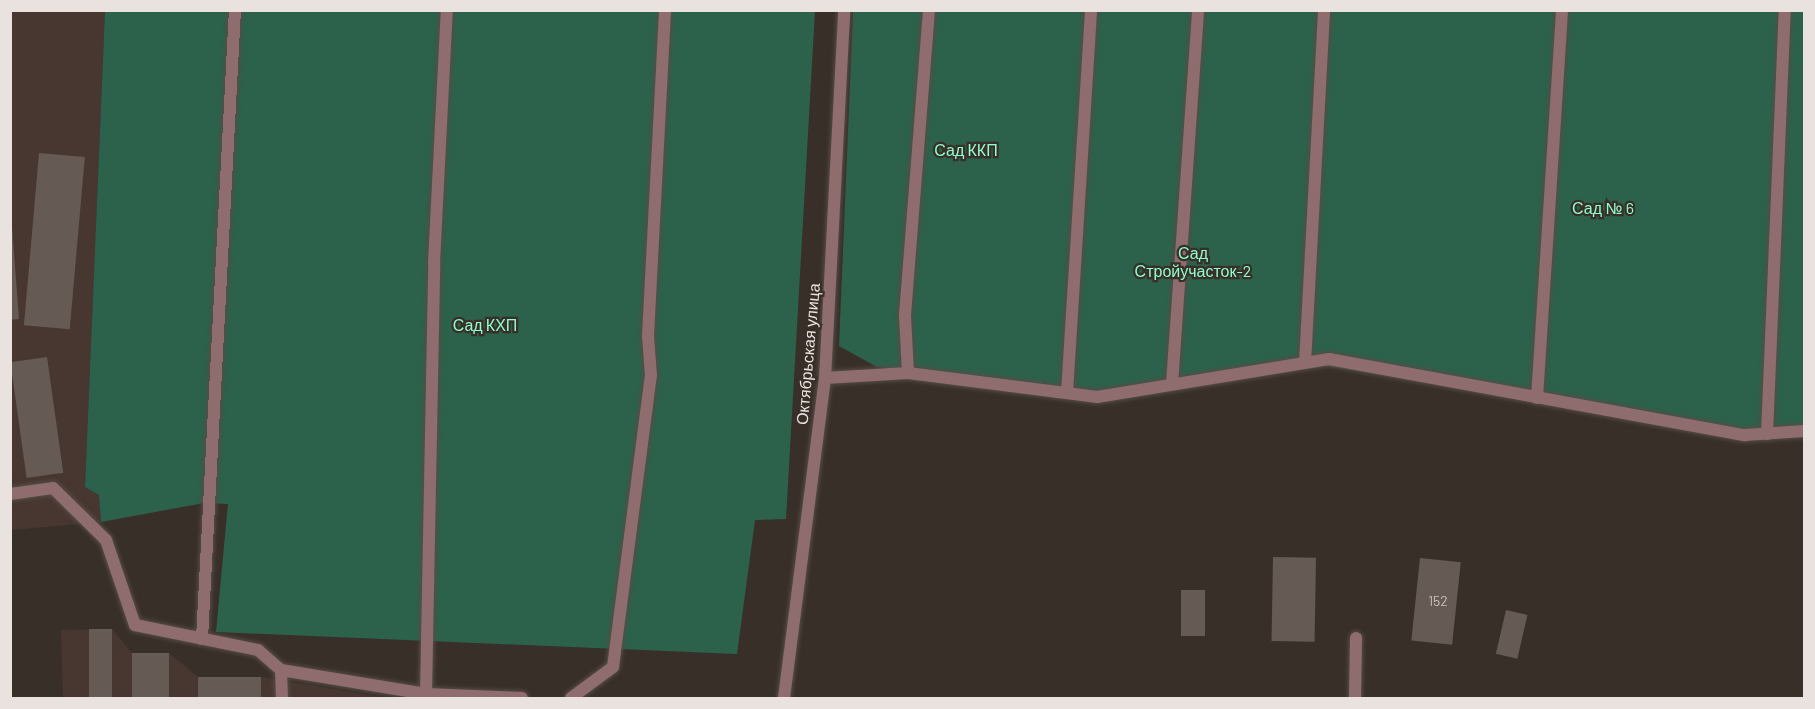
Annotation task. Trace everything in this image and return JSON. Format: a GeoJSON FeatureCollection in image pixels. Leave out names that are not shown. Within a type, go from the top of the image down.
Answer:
{"type":"FeatureCollection","features":[{"type":"Feature","properties":{"kind":"street"},"geometry":{"type":"LineString","coordinates":[[202,639],[235,10]]}},
{"type":"Feature","properties":{"kind":"street"},"geometry":{"type":"LineString","coordinates":[[426,694],[434,263],[447,10]]}},
{"type":"Feature","properties":{"kind":"street"},"geometry":{"type":"LineString","coordinates":[[571,699],[613,667],[651,376],[648,336],[665,10]]}},
{"type":"Feature","properties":{"kind":"street","name":"Октябрьская улица"},"geometry":{"type":"LineString","coordinates":[[784,699],[825,378],[844,10]]}},
{"type":"Feature","properties":{"kind":"street"},"geometry":{"type":"LineString","coordinates":[[908,373],[905,315],[929,10]]}},
{"type":"Feature","properties":{"kind":"street"},"geometry":{"type":"LineString","coordinates":[[1067,393],[1090,10]]}},
{"type":"Feature","properties":{"kind":"street"},"geometry":{"type":"LineString","coordinates":[[1173,384],[1198,10]]}},
{"type":"Feature","properties":{"kind":"street"},"geometry":{"type":"LineString","coordinates":[[1305,363],[1324,10]]}},
{"type":"Feature","properties":{"kind":"street"},"geometry":{"type":"LineString","coordinates":[[1537,398],[1562,10]]}},
{"type":"Feature","properties":{"kind":"street"},"geometry":{"type":"LineString","coordinates":[[1767,434],[1785,10]]}},
{"type":"Feature","properties":{"kind":"street"},"geometry":{"type":"LineString","coordinates":[[825,378],[908,373],[1097,397],[1329,359],[1745,435],[1804,431]]}},
{"type":"Feature","properties":{"kind":"street"},"geometry":{"type":"LineString","coordinates":[[10,494],[53,488],[106,540],[135,625],[258,650],[281,670],[426,694],[522,699]]}},
{"type":"Feature","properties":{"kind":"street"},"geometry":{"type":"LineString","coordinates":[[1355,699],[1356,638]]}},
{"type":"Feature","properties":{"kind":"street"},"geometry":{"type":"LineString","coordinates":[[281,670],[282,699]]}},
{"type":"Feature","properties":{"kind":"shaded area"},"geometry":{"type":"Polygon","coordinates":[[[11,11],[105,11],[85,487],[99,495],[101,522],[11,530],[11,11]]]}},
{"type":"Feature","properties":{"kind":"shaded area"},"geometry":{"type":"Polygon","coordinates":[[[112,629],[132,653],[169,653],[198,677],[261,677],[386,698],[63,698],[61,630],[112,629]]]}},
{"type":"Feature","properties":{"kind":"green space","name":"Сад КХП"},"geometry":{"type":"Polygon","coordinates":[[[105,11],[815,11],[786,519],[755,520],[737,654],[216,632],[228,504],[204,503],[101,522],[99,495],[85,487],[105,11]]]}},
{"type":"Feature","properties":{"kind":"green space"},"geometry":{"type":"Polygon","coordinates":[[[853,11],[1804,11],[1804,429],[1767,434],[1305,363],[1097,397],[877,367],[839,346],[853,11]]]}},
{"type":"Feature","properties":{"kind":"building"},"geometry":{"type":"Polygon","coordinates":[[[39,153],[85,157],[70,329],[24,325],[39,153]]]}},
{"type":"Feature","properties":{"kind":"building"},"geometry":{"type":"Polygon","coordinates":[[[10,200],[19,319],[10,320],[10,200]]]}},
{"type":"Feature","properties":{"kind":"building"},"geometry":{"type":"Polygon","coordinates":[[[47,357],[63,473],[27,478],[10,362],[47,357]]]}},
{"type":"Feature","properties":{"kind":"building"},"geometry":{"type":"Polygon","coordinates":[[[1273,557],[1316,558],[1315,642],[1272,641],[1273,557]]]}},
{"type":"Feature","properties":{"kind":"building"},"geometry":{"type":"Polygon","coordinates":[[[1420,558],[1461,562],[1452,645],[1411,641],[1420,558]]]}},
{"type":"Feature","properties":{"kind":"building"},"geometry":{"type":"Polygon","coordinates":[[[1181,590],[1205,590],[1205,636],[1181,636],[1181,590]]]}},
{"type":"Feature","properties":{"kind":"building"},"geometry":{"type":"Polygon","coordinates":[[[1506,610],[1527,615],[1517,659],[1496,654],[1506,610]]]}},
{"type":"Feature","properties":{"kind":"building"},"geometry":{"type":"Polygon","coordinates":[[[89,629],[112,629],[112,698],[89,698],[89,629]]]}},
{"type":"Feature","properties":{"kind":"building"},"geometry":{"type":"Polygon","coordinates":[[[132,653],[169,653],[169,698],[132,698],[132,653]]]}},
{"type":"Feature","properties":{"kind":"building"},"geometry":{"type":"Polygon","coordinates":[[[198,677],[261,677],[261,698],[198,698],[198,677]]]}},
{"type":"Feature","properties":{"kind":"park label","name":"Сад ККП"},"geometry":{"type":"Point","coordinates":[966,150]}},
{"type":"Feature","properties":{"kind":"park label","name":"Сад № 6"},"geometry":{"type":"Point","coordinates":[1603,208]}},
{"type":"Feature","properties":{"kind":"park label","name":"Сад Стройучасток-2"},"geometry":{"type":"Point","coordinates":[1193,262]}}]}
